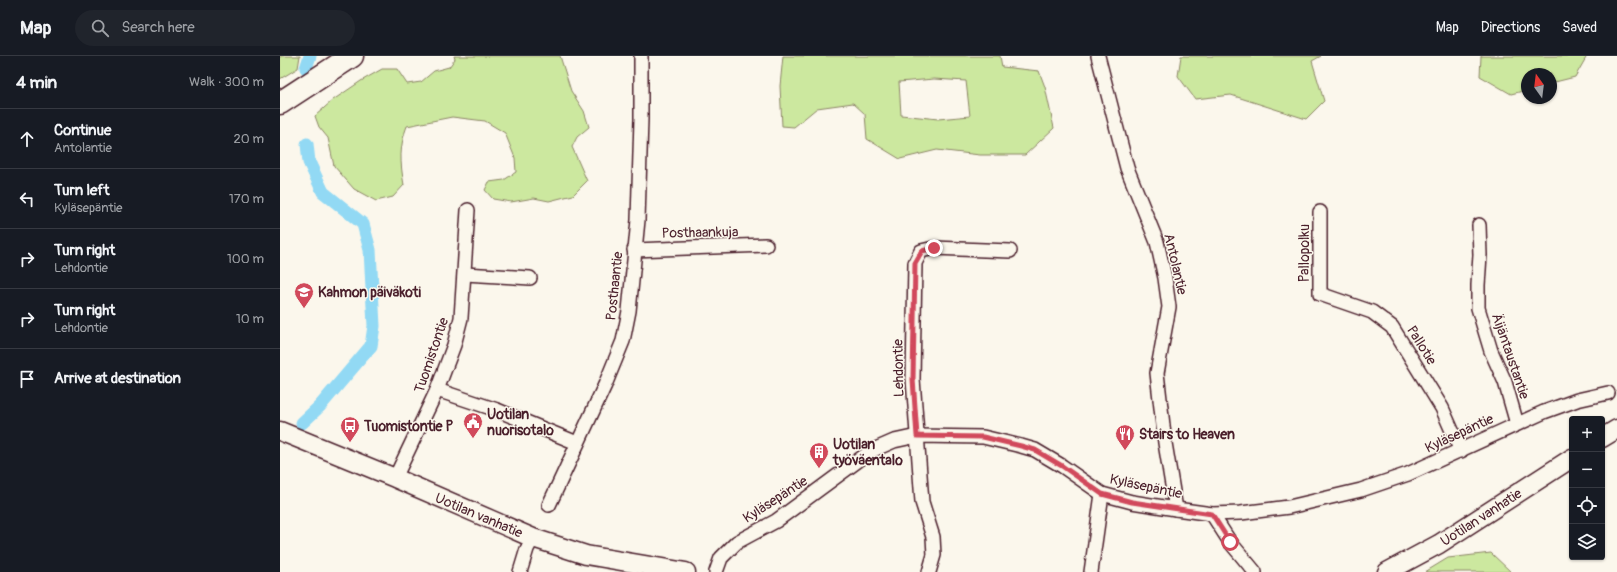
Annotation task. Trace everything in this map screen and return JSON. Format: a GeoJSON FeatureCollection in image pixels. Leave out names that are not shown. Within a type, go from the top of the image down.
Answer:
{"type":"FeatureCollection","features":[{"type":"Feature","properties":{"kind":"highway"},"geometry":{"type":"LineString","coordinates":[[280,103],[352,56]]}},
{"type":"Feature","properties":{"kind":"main road"},"geometry":{"type":"LineString","coordinates":[[1605,436],[1617,429]]}},
{"type":"Feature","properties":{"kind":"main road","name":"Uotilan vanhatie"},"geometry":{"type":"LineString","coordinates":[[280,432],[395,478],[533,538],[586,555],[676,571]]}},
{"type":"Feature","properties":{"kind":"main road","name":"Uotilan vanhatie"},"geometry":{"type":"LineString","coordinates":[[1387,572],[1439,544],[1569,460]]}},
{"type":"Feature","properties":{"kind":"street","name":"Posthaantie"},"geometry":{"type":"LineString","coordinates":[[549,505],[605,385],[623,342],[629,311],[639,191],[641,56]]}},
{"type":"Feature","properties":{"kind":"street","name":"Antolantie"},"geometry":{"type":"LineString","coordinates":[[1098,56],[1127,168],[1157,242],[1165,278],[1169,307],[1157,373],[1165,443],[1176,510]]}},
{"type":"Feature","properties":{"kind":"street","name":"Tuomistontie"},"geometry":{"type":"LineString","coordinates":[[395,478],[437,390],[452,350],[461,318],[468,210]]}},
{"type":"Feature","properties":{"kind":"street","name":"Pallopolku"},"geometry":{"type":"LineString","coordinates":[[1320,212],[1320,294]]}},
{"type":"Feature","properties":{"kind":"street","name":"Äijäntaustantie"},"geometry":{"type":"LineString","coordinates":[[1479,225],[1480,255],[1478,308],[1491,351],[1505,382],[1517,424]]}},
{"type":"Feature","properties":{"kind":"street","name":"Posthaankuja"},"geometry":{"type":"LineString","coordinates":[[634,250],[766,245]]}},
{"type":"Feature","properties":{"kind":"street","name":"Lehdontie"},"geometry":{"type":"LineString","coordinates":[[928,572],[934,555],[933,537],[922,502],[913,379],[915,263],[922,251],[934,248],[1010,251]]}},
{"type":"Feature","properties":{"kind":"street"},"geometry":{"type":"LineString","coordinates":[[465,274],[530,278]]}},
{"type":"Feature","properties":{"kind":"street","name":"Pallotie"},"geometry":{"type":"LineString","coordinates":[[1320,294],[1372,312],[1392,327],[1442,408],[1461,451]]}},
{"type":"Feature","properties":{"kind":"street"},"geometry":{"type":"LineString","coordinates":[[437,390],[497,410],[577,443]]}},
{"type":"Feature","properties":{"kind":"street","name":"Kyläsepäntie"},"geometry":{"type":"LineString","coordinates":[[716,572],[721,558],[737,542],[776,521],[871,452],[894,442],[917,436],[983,437],[1035,450],[1062,466],[1102,494],[1132,502],[1176,510],[1212,514],[1241,513],[1289,507],[1361,490],[1408,474],[1517,424],[1577,400],[1608,393]]}},
{"type":"Feature","properties":{"kind":"street"},"geometry":{"type":"LineString","coordinates":[[1091,572],[1102,494]]}},
{"type":"Feature","properties":{"kind":"street"},"geometry":{"type":"LineString","coordinates":[[1212,514],[1230,542],[1255,572]]}},
{"type":"Feature","properties":{"kind":"street"},"geometry":{"type":"LineString","coordinates":[[520,572],[527,549],[533,538]]}},
{"type":"Feature","properties":{"kind":"green space"},"geometry":{"type":"Polygon","coordinates":[[[280,56],[300,56],[298,68],[280,79],[280,56]]]}},
{"type":"Feature","properties":{"kind":"green space"},"geometry":{"type":"Polygon","coordinates":[[[454,56],[560,56],[571,91],[584,111],[589,127],[577,137],[572,147],[587,181],[573,195],[549,201],[534,198],[511,202],[493,199],[485,190],[489,182],[504,180],[516,172],[515,158],[505,133],[485,121],[452,117],[407,126],[401,148],[404,185],[393,197],[376,201],[354,189],[334,166],[328,138],[319,127],[315,116],[333,100],[382,69],[397,69],[407,84],[421,82],[434,71],[449,67],[455,59],[454,56]]]}},
{"type":"Feature","properties":{"kind":"green space"},"geometry":{"type":"Polygon","coordinates":[[[783,56],[1000,56],[1002,67],[1039,71],[1045,87],[1054,128],[1025,155],[980,155],[937,150],[900,159],[867,139],[865,114],[853,103],[817,108],[794,127],[782,126],[780,86],[783,56]],[[934,79],[899,82],[901,115],[938,119],[970,116],[966,81],[934,79]]]}},
{"type":"Feature","properties":{"kind":"green space"},"geometry":{"type":"Polygon","coordinates":[[[1181,56],[1321,56],[1312,61],[1324,101],[1306,119],[1231,95],[1195,99],[1178,76],[1181,56]]]}},
{"type":"Feature","properties":{"kind":"green space"},"geometry":{"type":"Polygon","coordinates":[[[1481,56],[1587,56],[1575,77],[1557,82],[1557,68],[1521,68],[1521,92],[1511,94],[1480,76],[1481,56]]]}},
{"type":"Feature","properties":{"kind":"green space"},"geometry":{"type":"Polygon","coordinates":[[[1491,553],[1511,572],[1425,572],[1448,558],[1491,553]]]}},
{"type":"Feature","properties":{"kind":"waterway"},"geometry":{"type":"LineString","coordinates":[[306,68],[310,56]]}},
{"type":"Feature","properties":{"kind":"waterway"},"geometry":{"type":"LineString","coordinates":[[302,423],[320,406],[371,346],[374,326],[370,250],[363,224],[323,192],[309,162],[307,144]]}},
{"type":"Feature","properties":{"kind":"place","name":"Kahmon päiväkoti"},"geometry":{"type":"Point","coordinates":[304,309]}},
{"type":"Feature","properties":{"kind":"place","name":"Uotilan nuorisotalo"},"geometry":{"type":"Point","coordinates":[473,439]}},
{"type":"Feature","properties":{"kind":"place","name":"Tuomistontie P"},"geometry":{"type":"Point","coordinates":[350,443]}},
{"type":"Feature","properties":{"kind":"place","name":"Stairs to Heaven"},"geometry":{"type":"Point","coordinates":[1125,451]}},
{"type":"Feature","properties":{"kind":"place","name":"Uotilan työväentalo"},"geometry":{"type":"Point","coordinates":[819,469]}},
{"type":"Feature","properties":{"kind":"route"},"geometry":{"type":"LineString","coordinates":[[934,248],[922,251],[915,263],[913,379],[917,436],[983,437],[1035,450],[1062,466],[1102,494],[1132,502],[1176,510],[1212,514],[1230,542]]}}]}
